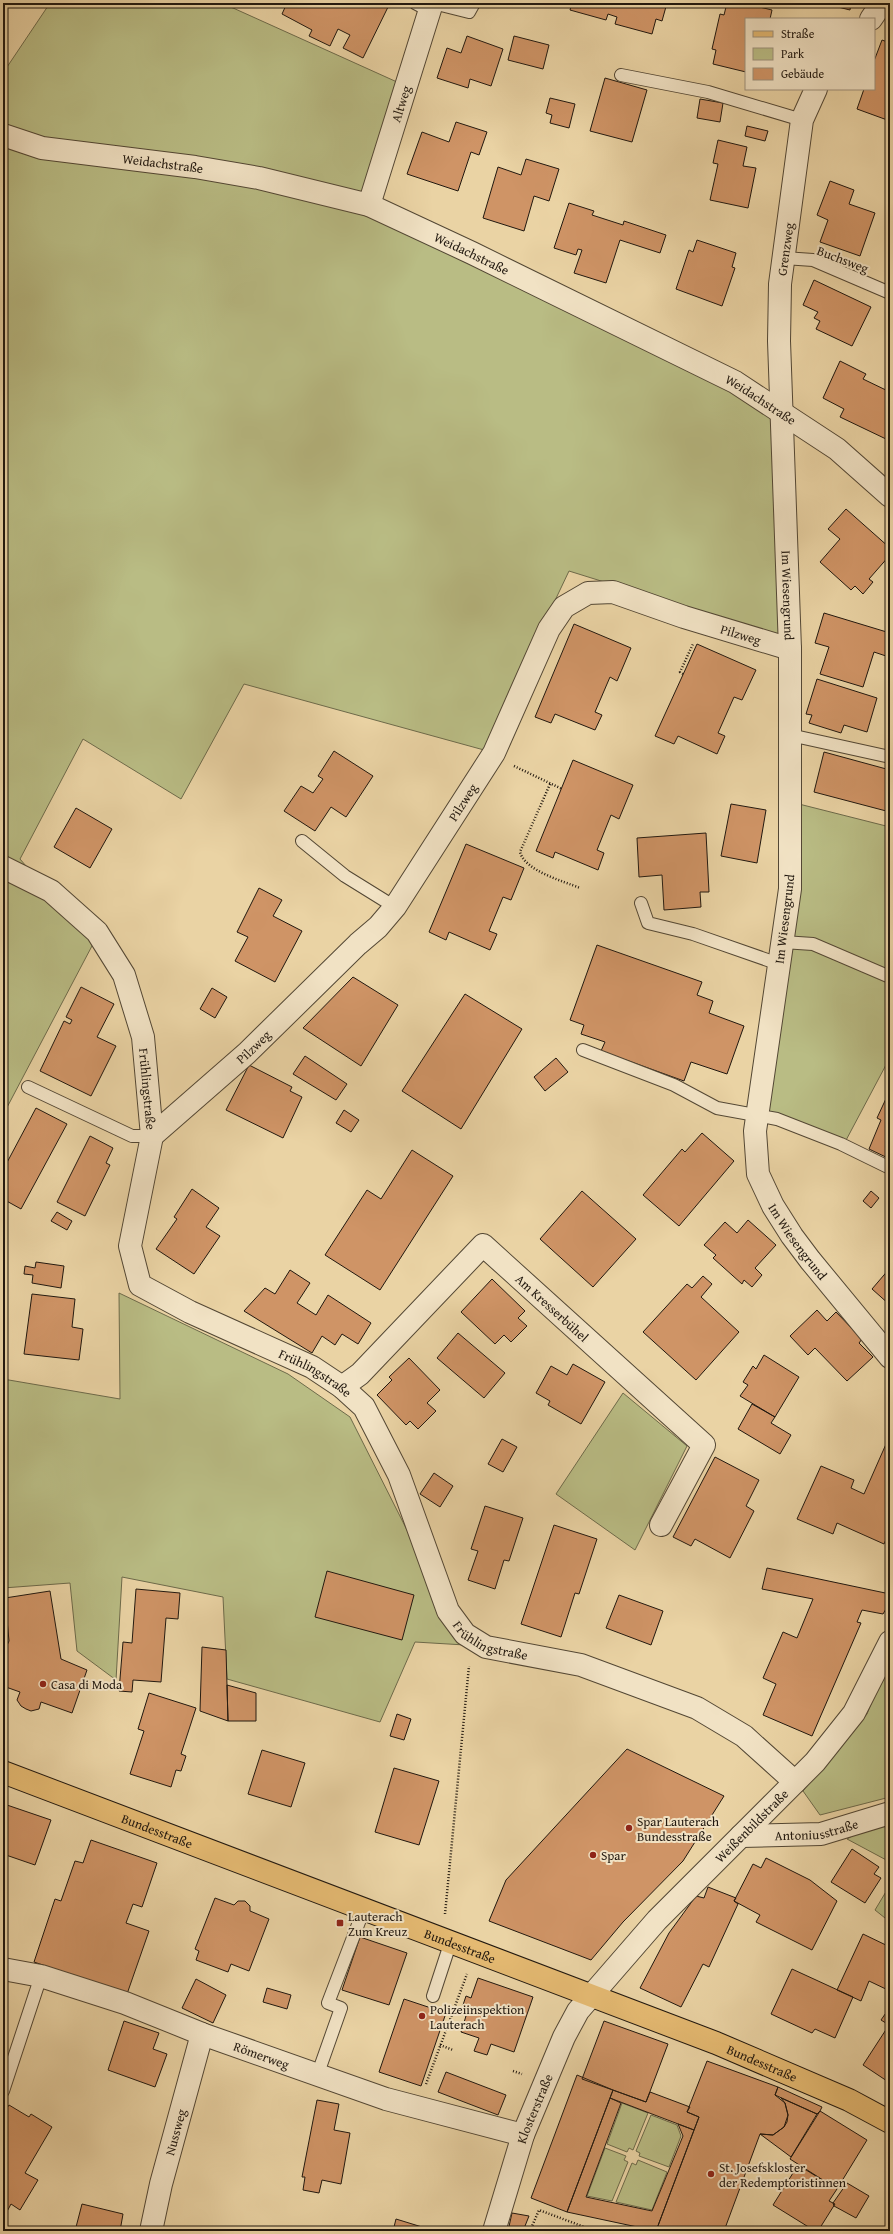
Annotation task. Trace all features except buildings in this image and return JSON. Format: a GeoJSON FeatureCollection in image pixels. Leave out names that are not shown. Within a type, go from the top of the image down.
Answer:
{"type":"FeatureCollection","features":[{"type":"Feature","properties":{"kind":"main road","name":"Bundesstraße"},"geometry":{"type":"LineString","coordinates":[[3,1772],[594,1995],[780,2070],[849,2100],[890,2122]]}},
{"type":"Feature","properties":{"kind":"street"},"geometry":{"type":"LineString","coordinates":[[872,18],[882,3]]}},
{"type":"Feature","properties":{"kind":"street","name":"Altweg"},"geometry":{"type":"LineString","coordinates":[[369,205],[427,5]]}},
{"type":"Feature","properties":{"kind":"street","name":"Grenzweg"},"geometry":{"type":"LineString","coordinates":[[782,412],[779,341],[780,284],[802,120],[816,90]]}},
{"type":"Feature","properties":{"kind":"street","name":"Weidachstraße"},"geometry":{"type":"LineString","coordinates":[[3,136],[42,148],[259,178],[369,205],[735,382],[837,449],[890,496]]}},
{"type":"Feature","properties":{"kind":"street","name":"Im Wiesengrund"},"geometry":{"type":"LineString","coordinates":[[782,412],[790,649],[790,889],[755,1131],[758,1174],[773,1206],[792,1236],[890,1357]]}},
{"type":"Feature","properties":{"kind":"street","name":"Pilzweg"},"geometry":{"type":"LineString","coordinates":[[152,1136],[247,1053],[378,927],[395,908],[494,753],[549,629],[564,607],[588,593],[613,592],[790,649]]}},
{"type":"Feature","properties":{"kind":"street","name":"Frühlingstraße"},"geometry":{"type":"LineString","coordinates":[[3,867],[51,891],[96,932],[124,976],[143,1037],[152,1136],[130,1246],[140,1284],[190,1312],[312,1367],[342,1387],[364,1407],[399,1475],[448,1611],[465,1634],[486,1647],[581,1665],[697,1708],[744,1736],[795,1782]]}},
{"type":"Feature","properties":{"kind":"street","name":"Am Kresserbühel"},"geometry":{"type":"LineString","coordinates":[[342,1387],[360,1374],[483,1245],[704,1445],[661,1524]]}},
{"type":"Feature","properties":{"kind":"street","name":"Weißenbildstraße"},"geometry":{"type":"LineString","coordinates":[[594,1995],[657,1920],[815,1762],[854,1713],[890,1642]]}},
{"type":"Feature","properties":{"kind":"street","name":"Antoniusstraße"},"geometry":{"type":"LineString","coordinates":[[742,1836],[821,1834],[890,1813]]}},
{"type":"Feature","properties":{"kind":"street","name":"Römerweg"},"geometry":{"type":"LineString","coordinates":[[3,1969],[42,1976],[125,2003],[202,2034],[317,2076],[417,2107],[523,2135]]}},
{"type":"Feature","properties":{"kind":"street","name":"Klosterstraße"},"geometry":{"type":"LineString","coordinates":[[494,2231],[523,2135],[564,2037],[578,2011],[594,1995]]}},
{"type":"Feature","properties":{"kind":"street","name":"Nussweg"},"geometry":{"type":"LineString","coordinates":[[151,2231],[161,2184],[202,2034]]}},
{"type":"Feature","properties":{"kind":"lane"},"geometry":{"type":"LineString","coordinates":[[427,5],[469,12],[474,3]]}},
{"type":"Feature","properties":{"kind":"lane"},"geometry":{"type":"LineString","coordinates":[[620,75],[708,92],[802,120]]}},
{"type":"Feature","properties":{"kind":"lane","name":"Buchsweg"},"geometry":{"type":"LineString","coordinates":[[784,258],[813,260],[890,293]]}},
{"type":"Feature","properties":{"kind":"lane"},"geometry":{"type":"LineString","coordinates":[[790,735],[890,757]]}},
{"type":"Feature","properties":{"kind":"lane"},"geometry":{"type":"LineString","coordinates":[[302,841],[344,876],[395,908]]}},
{"type":"Feature","properties":{"kind":"lane"},"geometry":{"type":"LineString","coordinates":[[641,903],[648,923],[693,934],[779,964]]}},
{"type":"Feature","properties":{"kind":"lane"},"geometry":{"type":"LineString","coordinates":[[783,942],[813,944],[890,977]]}},
{"type":"Feature","properties":{"kind":"lane"},"geometry":{"type":"LineString","coordinates":[[583,1050],[674,1085],[717,1108],[777,1119],[841,1144],[890,1168]]}},
{"type":"Feature","properties":{"kind":"lane"},"geometry":{"type":"LineString","coordinates":[[28,1087],[132,1136],[152,1136]]}},
{"type":"Feature","properties":{"kind":"lane"},"geometry":{"type":"LineString","coordinates":[[317,2076],[341,2008],[328,2003],[364,1909]]}},
{"type":"Feature","properties":{"kind":"lane"},"geometry":{"type":"LineString","coordinates":[[432,1996],[447,1940]]}},
{"type":"Feature","properties":{"kind":"lane"},"geometry":{"type":"LineString","coordinates":[[3,2091],[42,1976]]}},
{"type":"Feature","properties":{"kind":"path"},"geometry":{"type":"LineString","coordinates":[[684,674],[680,672],[703,622]]}},
{"type":"Feature","properties":{"kind":"path"},"geometry":{"type":"LineString","coordinates":[[494,753],[562,789]]}},
{"type":"Feature","properties":{"kind":"path"},"geometry":{"type":"LineString","coordinates":[[550,784],[520,852],[522,858],[530,867],[580,888]]}},
{"type":"Feature","properties":{"kind":"path"},"geometry":{"type":"LineString","coordinates":[[447,1940],[472,1638]]}},
{"type":"Feature","properties":{"kind":"path"},"geometry":{"type":"LineString","coordinates":[[417,2107],[475,1951]]}},
{"type":"Feature","properties":{"kind":"path"},"geometry":{"type":"LineString","coordinates":[[440,2045],[454,2050]]}},
{"type":"Feature","properties":{"kind":"path"},"geometry":{"type":"LineString","coordinates":[[530,2231],[539,2210],[595,2231]]}},
{"type":"Feature","properties":{"kind":"green space"},"geometry":{"type":"Polygon","coordinates":[[[50,3],[222,3],[397,82],[365,210],[779,413],[784,638],[569,571],[484,750],[244,684],[181,799],[83,739],[20,859],[93,944],[3,1115],[3,73],[50,3]]]}},
{"type":"Feature","properties":{"kind":"green space"},"geometry":{"type":"Polygon","coordinates":[[[791,802],[890,827],[890,1064],[887,1063],[844,1144],[759,1114],[791,802]]]}},
{"type":"Feature","properties":{"kind":"green space"},"geometry":{"type":"Polygon","coordinates":[[[119,1293],[288,1374],[350,1417],[465,1645],[415,1642],[380,1722],[227,1679],[223,1597],[122,1577],[116,1680],[77,1651],[70,1583],[3,1588],[3,1379],[120,1399],[119,1293]]]}},
{"type":"Feature","properties":{"kind":"green space"},"geometry":{"type":"Polygon","coordinates":[[[623,1393],[687,1446],[635,1550],[556,1494],[623,1393]]]}},
{"type":"Feature","properties":{"kind":"green space"},"geometry":{"type":"Polygon","coordinates":[[[890,1657],[890,1797],[820,1815],[803,1791],[867,1714],[890,1657]]]}},
{"type":"Feature","properties":{"kind":"green space"},"geometry":{"type":"Polygon","coordinates":[[[890,1821],[890,1862],[847,1839],[870,1826],[890,1821]]]}},
{"type":"Feature","properties":{"kind":"green space"},"geometry":{"type":"Polygon","coordinates":[[[890,1885],[890,1922],[875,1910],[890,1885]]]}},
{"type":"Feature","properties":{"kind":"green space"},"geometry":{"type":"Polygon","coordinates":[[[622,2103],[648,2113],[633,2150],[629,2148],[627,2152],[607,2144],[622,2103]]]}},
{"type":"Feature","properties":{"kind":"green space"},"geometry":{"type":"Polygon","coordinates":[[[651,2115],[677,2125],[681,2136],[669,2167],[639,2156],[640,2153],[636,2151],[651,2115]]]}},
{"type":"Feature","properties":{"kind":"green space"},"geometry":{"type":"Polygon","coordinates":[[[605,2148],[626,2156],[624,2160],[628,2162],[612,2201],[587,2196],[605,2148]]]}},
{"type":"Feature","properties":{"kind":"green space"},"geometry":{"type":"Polygon","coordinates":[[[638,2160],[667,2172],[652,2210],[616,2202],[632,2163],[636,2165],[638,2160]]]}},
{"type":"Feature","properties":{"kind":"place","name":"Casa di Moda"},"geometry":{"type":"Point","coordinates":[43,1684]}},
{"type":"Feature","properties":{"kind":"place","name":"Spar Lauterach Bundesstraße"},"geometry":{"type":"Point","coordinates":[629,1828]}},
{"type":"Feature","properties":{"kind":"place","name":"Spar"},"geometry":{"type":"Point","coordinates":[593,1855]}},
{"type":"Feature","properties":{"kind":"place","name":"Lauterach Zum Kreuz"},"geometry":{"type":"Point","coordinates":[340,1923]}},
{"type":"Feature","properties":{"kind":"place","name":"Polizeiinspektion Lauterach"},"geometry":{"type":"Point","coordinates":[422,2016]}},
{"type":"Feature","properties":{"kind":"place","name":"St. Josefskloster der Redemptoristinnen"},"geometry":{"type":"Point","coordinates":[711,2174]}}]}
